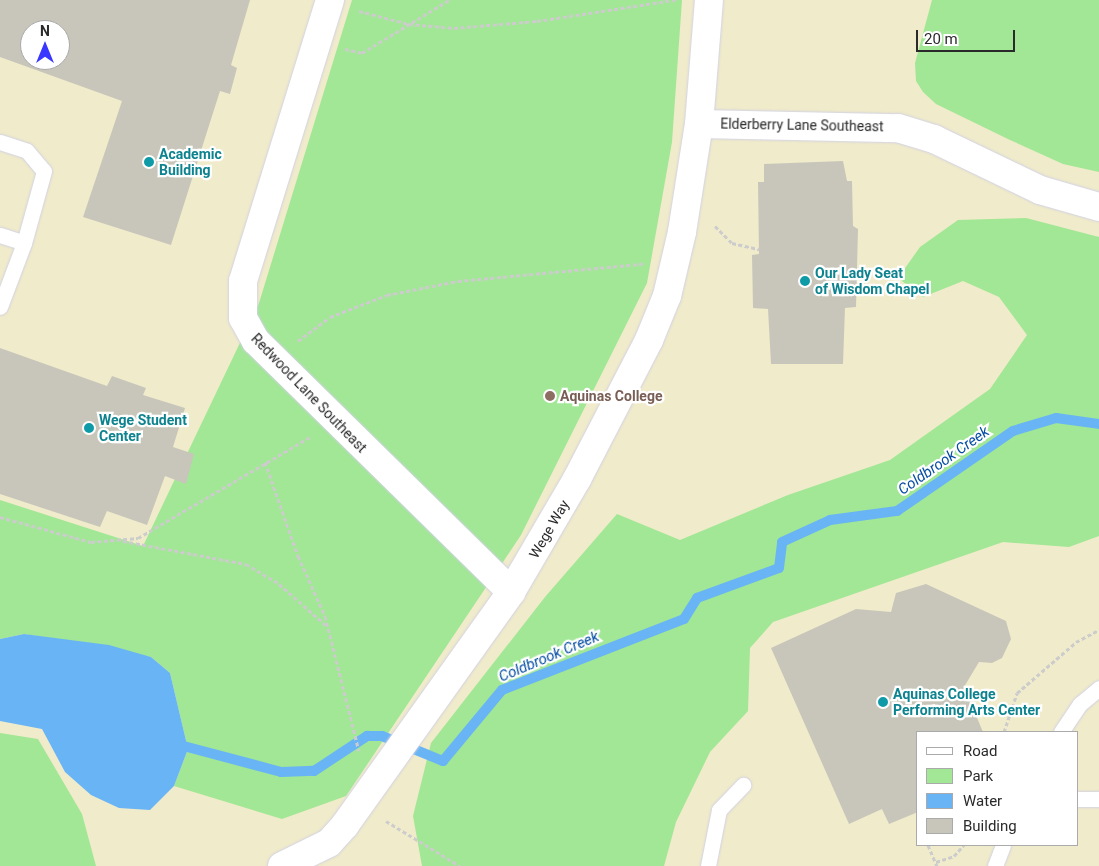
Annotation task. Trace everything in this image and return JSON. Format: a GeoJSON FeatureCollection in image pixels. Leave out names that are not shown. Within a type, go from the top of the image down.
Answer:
{"type":"FeatureCollection","features":[{"type":"Feature","properties":{"kind":"street","name":"Wege Way"},"geometry":{"type":"LineString","coordinates":[[282,866],[329,842],[392,762],[511,592],[577,479],[649,340],[676,261],[699,124],[709,0]]}},
{"type":"Feature","properties":{"kind":"street","name":"Redwood Lane Southeast"},"geometry":{"type":"LineString","coordinates":[[330,2],[241,288],[245,324],[273,359],[511,592]]}},
{"type":"Feature","properties":{"kind":"street","name":"Elderberry Lane Southeast"},"geometry":{"type":"LineString","coordinates":[[699,124],[898,128],[934,139],[1040,190],[1099,207]]}},
{"type":"Feature","properties":{"kind":"lane"},"geometry":{"type":"LineString","coordinates":[[0,142],[28,151],[42,166],[43,185],[0,307]]}},
{"type":"Feature","properties":{"kind":"lane"},"geometry":{"type":"LineString","coordinates":[[0,235],[24,243]]}},
{"type":"Feature","properties":{"kind":"lane"},"geometry":{"type":"LineString","coordinates":[[1062,731],[1080,704],[1099,688]]}},
{"type":"Feature","properties":{"kind":"lane"},"geometry":{"type":"LineString","coordinates":[[708,866],[719,810],[743,785]]}},
{"type":"Feature","properties":{"kind":"lane"},"geometry":{"type":"LineString","coordinates":[[1079,799],[1099,799]]}},
{"type":"Feature","properties":{"kind":"lane"},"geometry":{"type":"LineString","coordinates":[[995,866],[1003,846]]}},
{"type":"Feature","properties":{"kind":"path"},"geometry":{"type":"LineString","coordinates":[[318,43],[362,53],[449,0]]}},
{"type":"Feature","properties":{"kind":"path"},"geometry":{"type":"LineString","coordinates":[[330,2],[409,24],[454,28],[537,21],[675,0]]}},
{"type":"Feature","properties":{"kind":"path"},"geometry":{"type":"LineString","coordinates":[[273,359],[330,317],[386,295],[458,281],[676,261]]}},
{"type":"Feature","properties":{"kind":"path"},"geometry":{"type":"LineString","coordinates":[[0,517],[91,542],[138,538],[336,422]]}},
{"type":"Feature","properties":{"kind":"path"},"geometry":{"type":"LineString","coordinates":[[265,462],[328,628],[361,761]]}},
{"type":"Feature","properties":{"kind":"path"},"geometry":{"type":"LineString","coordinates":[[117,540],[246,564],[279,584],[328,628]]}},
{"type":"Feature","properties":{"kind":"path"},"geometry":{"type":"LineString","coordinates":[[1004,731],[1017,693],[1076,642],[1099,630]]}},
{"type":"Feature","properties":{"kind":"path"},"geometry":{"type":"LineString","coordinates":[[380,816],[460,866]]}},
{"type":"Feature","properties":{"kind":"path"},"geometry":{"type":"LineString","coordinates":[[928,846],[936,864],[954,856],[963,846]]}},
{"type":"Feature","properties":{"kind":"shaded area","name":"Aquinas College"},"geometry":{"type":"Polygon","coordinates":[[[0,0],[1099,0],[1099,866],[0,866],[0,0]]]}},
{"type":"Feature","properties":{"kind":"green space"},"geometry":{"type":"Polygon","coordinates":[[[352,0],[682,0],[672,142],[647,283],[521,535],[346,796],[282,819],[174,786],[188,749],[170,673],[151,657],[24,634],[0,639],[0,500],[143,546],[259,303],[352,0]]]}},
{"type":"Feature","properties":{"kind":"green space"},"geometry":{"type":"Polygon","coordinates":[[[932,0],[1099,0],[1099,172],[1063,164],[1010,140],[936,104],[923,92],[916,81],[915,63],[932,0]]]}},
{"type":"Feature","properties":{"kind":"green space"},"geometry":{"type":"Polygon","coordinates":[[[1026,218],[1099,237],[1099,536],[1069,547],[1003,542],[773,622],[750,648],[748,711],[710,752],[676,822],[664,866],[422,866],[413,816],[431,743],[545,597],[617,514],[680,540],[788,495],[890,460],[990,389],[1027,335],[999,297],[963,281],[923,297],[898,278],[920,247],[958,220],[1026,218]]]}},
{"type":"Feature","properties":{"kind":"green space"},"geometry":{"type":"Polygon","coordinates":[[[0,733],[38,739],[82,814],[96,866],[0,866],[0,733]]]}},
{"type":"Feature","properties":{"kind":"water"},"geometry":{"type":"Polygon","coordinates":[[[24,634],[109,645],[151,657],[170,673],[188,749],[174,786],[150,810],[119,808],[91,795],[65,772],[42,729],[0,721],[0,639],[24,634]]]}},
{"type":"Feature","properties":{"kind":"building","name":"Academic Building"},"geometry":{"type":"Polygon","coordinates":[[[0,0],[250,0],[231,65],[237,68],[230,94],[220,91],[171,245],[83,217],[122,101],[36,70],[70,70],[70,20],[20,20],[20,64],[0,57],[0,0]]]}},
{"type":"Feature","properties":{"kind":"building","name":"Our Lady Seat of Wisdom Chapel"},"geometry":{"type":"Polygon","coordinates":[[[843,161],[847,181],[852,181],[853,226],[858,229],[856,307],[845,308],[843,364],[771,364],[768,309],[753,308],[752,255],[759,254],[758,182],[764,182],[764,164],[843,161]]]}},
{"type":"Feature","properties":{"kind":"building","name":"Wege Student Center"},"geometry":{"type":"Polygon","coordinates":[[[0,348],[107,386],[112,376],[146,388],[143,395],[185,408],[173,447],[194,454],[186,484],[165,476],[147,525],[107,511],[100,527],[0,494],[0,348]]]}},
{"type":"Feature","properties":{"kind":"building","name":"Aquinas College Performing Arts Center"},"geometry":{"type":"Polygon","coordinates":[[[926,584],[1006,621],[1011,639],[1002,658],[992,663],[979,662],[964,687],[983,731],[916,731],[916,813],[889,824],[882,809],[849,824],[771,648],[856,609],[891,612],[896,593],[926,584]]]}},
{"type":"Feature","properties":{"kind":"waterway","name":"Coldbrook Creek"},"geometry":{"type":"LineString","coordinates":[[176,744],[281,772],[314,771],[367,736],[382,736],[443,761],[502,690],[684,619],[697,598],[779,568],[782,542],[830,520],[897,511],[1013,431],[1056,418],[1099,424]]}},
{"type":"Feature","properties":{"kind":"place","name":"Academic Building"},"geometry":{"type":"Point","coordinates":[149,162]}},
{"type":"Feature","properties":{"kind":"place","name":"Our Lady Seat of Wisdom Chapel"},"geometry":{"type":"Point","coordinates":[805,281]}},
{"type":"Feature","properties":{"kind":"place","name":"Aquinas College"},"geometry":{"type":"Point","coordinates":[550,396]}},
{"type":"Feature","properties":{"kind":"place","name":"Wege Student Center"},"geometry":{"type":"Point","coordinates":[89,428]}},
{"type":"Feature","properties":{"kind":"place","name":"Aquinas College Performing Arts Center"},"geometry":{"type":"Point","coordinates":[883,702]}}]}
